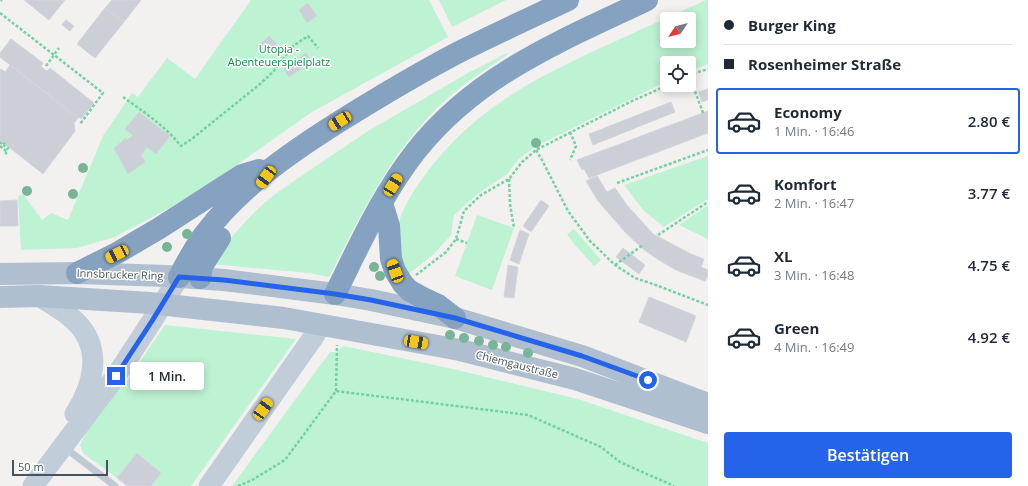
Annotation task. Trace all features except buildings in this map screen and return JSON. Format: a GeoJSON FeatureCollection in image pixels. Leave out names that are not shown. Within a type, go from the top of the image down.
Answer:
{"type":"FeatureCollection","features":[{"type":"Feature","properties":{"kind":"highway"},"geometry":{"type":"LineString","coordinates":[[179,277],[190,256],[214,223],[244,192],[276,165],[318,135],[396,87],[460,52],[568,0]]}},
{"type":"Feature","properties":{"kind":"highway"},"geometry":{"type":"LineString","coordinates":[[335,294],[382,203],[402,170],[432,133],[449,115],[499,76],[527,59],[647,0]]}},
{"type":"Feature","properties":{"kind":"highway"},"geometry":{"type":"LineString","coordinates":[[77,273],[117,254],[242,175],[276,165]]}},
{"type":"Feature","properties":{"kind":"highway"},"geometry":{"type":"LineString","coordinates":[[200,278],[202,266],[215,244],[276,165]]}},
{"type":"Feature","properties":{"kind":"highway"},"geometry":{"type":"LineString","coordinates":[[382,203],[389,226],[391,259],[395,271],[403,284],[410,291],[438,305],[455,318]]}},
{"type":"Feature","properties":{"kind":"main road","name":"Innsbrucker Ring"},"geometry":{"type":"LineString","coordinates":[[0,274],[77,273],[200,278],[335,294]]}},
{"type":"Feature","properties":{"kind":"main road"},"geometry":{"type":"LineString","coordinates":[[33,486],[116,376],[179,277]]}},
{"type":"Feature","properties":{"kind":"main road"},"geometry":{"type":"LineString","coordinates":[[200,278],[203,300],[207,308]]}},
{"type":"Feature","properties":{"kind":"main road"},"geometry":{"type":"LineString","coordinates":[[209,486],[321,325],[335,294],[455,318],[582,356],[708,404]]}},
{"type":"Feature","properties":{"kind":"main road"},"geometry":{"type":"LineString","coordinates":[[0,297],[39,296],[150,303],[207,308],[284,318],[321,325]]}},
{"type":"Feature","properties":{"kind":"main road"},"geometry":{"type":"LineString","coordinates":[[39,296],[74,319],[82,328],[91,347],[93,362],[92,378],[80,406],[70,422],[65,444]]}},
{"type":"Feature","properties":{"kind":"main road","name":"Chiemgaustraße"},"geometry":{"type":"LineString","coordinates":[[321,325],[460,350],[568,377],[708,423]]}},
{"type":"Feature","properties":{"kind":"lane"},"geometry":{"type":"LineString","coordinates":[[65,444],[115,486]]}},
{"type":"Feature","properties":{"kind":"path"},"geometry":{"type":"LineString","coordinates":[[0,13],[55,54],[103,93],[80,124]]}},
{"type":"Feature","properties":{"kind":"path"},"geometry":{"type":"LineString","coordinates":[[123,97],[140,108],[172,135],[181,146],[260,84],[273,72],[293,46],[308,36],[318,48]]}},
{"type":"Feature","properties":{"kind":"path"},"geometry":{"type":"LineString","coordinates":[[46,66],[59,48]]}},
{"type":"Feature","properties":{"kind":"path"},"geometry":{"type":"LineString","coordinates":[[703,113],[689,76],[708,69]]}},
{"type":"Feature","properties":{"kind":"path"},"geometry":{"type":"LineString","coordinates":[[413,277],[446,252],[456,239],[464,211],[480,195],[509,179],[522,162],[536,150],[630,102],[660,89]]}},
{"type":"Feature","properties":{"kind":"path"},"geometry":{"type":"LineString","coordinates":[[570,132],[576,146],[570,160]]}},
{"type":"Feature","properties":{"kind":"path"},"geometry":{"type":"LineString","coordinates":[[0,142],[8,148],[6,151],[6,156]]}},
{"type":"Feature","properties":{"kind":"path"},"geometry":{"type":"LineString","coordinates":[[536,150],[568,211],[590,241],[615,265],[635,278],[708,305]]}},
{"type":"Feature","properties":{"kind":"path"},"geometry":{"type":"LineString","coordinates":[[617,184],[708,150]]}},
{"type":"Feature","properties":{"kind":"path"},"geometry":{"type":"LineString","coordinates":[[509,179],[510,204],[514,228]]}},
{"type":"Feature","properties":{"kind":"path"},"geometry":{"type":"LineString","coordinates":[[658,236],[708,202]]}},
{"type":"Feature","properties":{"kind":"path"},"geometry":{"type":"LineString","coordinates":[[456,239],[467,243]]}},
{"type":"Feature","properties":{"kind":"path"},"geometry":{"type":"LineString","coordinates":[[615,265],[643,246]]}},
{"type":"Feature","properties":{"kind":"path"},"geometry":{"type":"LineString","coordinates":[[238,486],[252,480],[285,460],[336,392],[337,345]]}},
{"type":"Feature","properties":{"kind":"path"},"geometry":{"type":"LineString","coordinates":[[336,392],[528,415],[601,446],[620,462],[674,486]]}},
{"type":"Feature","properties":{"kind":"green space","name":"Utopia - Abenteuerspielplatz"},"geometry":{"type":"Polygon","coordinates":[[[251,0],[429,0],[448,37],[312,112],[218,178],[171,207],[115,237],[77,248],[21,250],[18,196],[23,194],[42,220],[51,213],[68,220],[103,136],[132,93],[138,97],[167,58],[195,79],[251,0]]]}},
{"type":"Feature","properties":{"kind":"green space"},"geometry":{"type":"Polygon","coordinates":[[[439,0],[506,0],[452,27],[439,0]]]}},
{"type":"Feature","properties":{"kind":"green space"},"geometry":{"type":"Polygon","coordinates":[[[708,0],[708,64],[696,68],[696,56],[660,56],[660,84],[533,148],[519,159],[507,174],[479,193],[454,215],[451,235],[434,254],[406,276],[402,263],[399,227],[403,211],[425,175],[464,131],[507,98],[530,83],[580,57],[660,21],[660,48],[696,48],[696,12],[679,12],[708,0]]]}},
{"type":"Feature","properties":{"kind":"green space"},"geometry":{"type":"Polygon","coordinates":[[[507,53],[508,54],[470,80],[449,97],[429,116],[411,137],[380,181],[329,277],[309,273],[210,264],[250,217],[278,192],[368,131],[468,73],[507,53]]]}},
{"type":"Feature","properties":{"kind":"green space"},"geometry":{"type":"Polygon","coordinates":[[[708,156],[708,199],[664,227],[644,211],[624,185],[708,156]]]}},
{"type":"Feature","properties":{"kind":"green space"},"geometry":{"type":"Polygon","coordinates":[[[708,205],[708,239],[679,225],[708,205]]]}},
{"type":"Feature","properties":{"kind":"green space"},"geometry":{"type":"Polygon","coordinates":[[[477,215],[514,228],[492,290],[455,276],[477,215]]]}},
{"type":"Feature","properties":{"kind":"green space"},"geometry":{"type":"Polygon","coordinates":[[[574,229],[601,260],[594,266],[567,234],[574,229]]]}},
{"type":"Feature","properties":{"kind":"green space"},"geometry":{"type":"Polygon","coordinates":[[[165,325],[296,339],[191,486],[151,486],[161,473],[137,453],[117,478],[83,453],[80,445],[90,423],[112,395],[126,382],[165,325]]]}},
{"type":"Feature","properties":{"kind":"green space"},"geometry":{"type":"Polygon","coordinates":[[[344,346],[453,369],[578,399],[708,443],[708,486],[232,486],[330,352],[336,352],[344,346]]]}},
{"type":"Feature","properties":{"kind":"route"},"geometry":{"type":"LineString","coordinates":[[116,376],[179,277],[224,280],[335,294],[455,318],[582,356],[648,380]]}}]}
